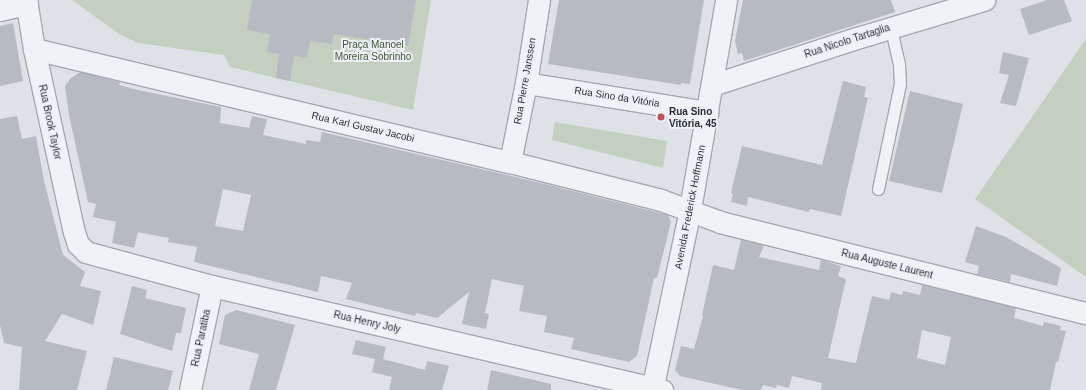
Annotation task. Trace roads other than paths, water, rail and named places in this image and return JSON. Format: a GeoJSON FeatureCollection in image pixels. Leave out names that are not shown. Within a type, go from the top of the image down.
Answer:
{"type":"FeatureCollection","features":[{"type":"Feature","properties":{"kind":"street","name":"Rua Pierre Janssen"},"geometry":{"type":"LineString","coordinates":[[510,162],[526,83],[539,0]]}},
{"type":"Feature","properties":{"kind":"street","name":"Avenida Frederick Hoffmann"},"geometry":{"type":"LineString","coordinates":[[656,389],[708,112],[726,0]]}},
{"type":"Feature","properties":{"kind":"street","name":"Rua Nicolo Tartaglia"},"geometry":{"type":"LineString","coordinates":[[712,85],[984,0]]}},
{"type":"Feature","properties":{"kind":"street"},"geometry":{"type":"LineString","coordinates":[[0,10],[26,2]]}},
{"type":"Feature","properties":{"kind":"street","name":"Rua Brook Taylor"},"geometry":{"type":"LineString","coordinates":[[26,2],[34,49],[78,244]]}},
{"type":"Feature","properties":{"kind":"street","name":"Rua Karl Gustav Jacobi"},"geometry":{"type":"LineString","coordinates":[[34,49],[510,162],[661,200],[690,209]]}},
{"type":"Feature","properties":{"kind":"street","name":"Rua Sino da Vitória"},"geometry":{"type":"LineString","coordinates":[[526,83],[708,112]]}},
{"type":"Feature","properties":{"kind":"street","name":"Rua Auguste Laurent"},"geometry":{"type":"LineString","coordinates":[[690,209],[720,222],[1086,313]]}},
{"type":"Feature","properties":{"kind":"street","name":"Rua Henry Joly"},"geometry":{"type":"LineString","coordinates":[[78,244],[86,252],[212,286],[656,389]]}},
{"type":"Feature","properties":{"kind":"street","name":"Rua Paratiba"},"geometry":{"type":"LineString","coordinates":[[190,390],[212,286]]}},
{"type":"Feature","properties":{"kind":"lane"},"geometry":{"type":"LineString","coordinates":[[878,189],[900,84],[899,64],[891,28]]}},
{"type":"Feature","properties":{"kind":"place","name":"Rua Sino Vitória, 45"},"geometry":{"type":"Point","coordinates":[661,117]}},
{"type":"Feature","properties":{"kind":"park label","name":"Praça Manoel Moreira Sobrinho"},"geometry":{"type":"Point","coordinates":[373,50]}}]}
